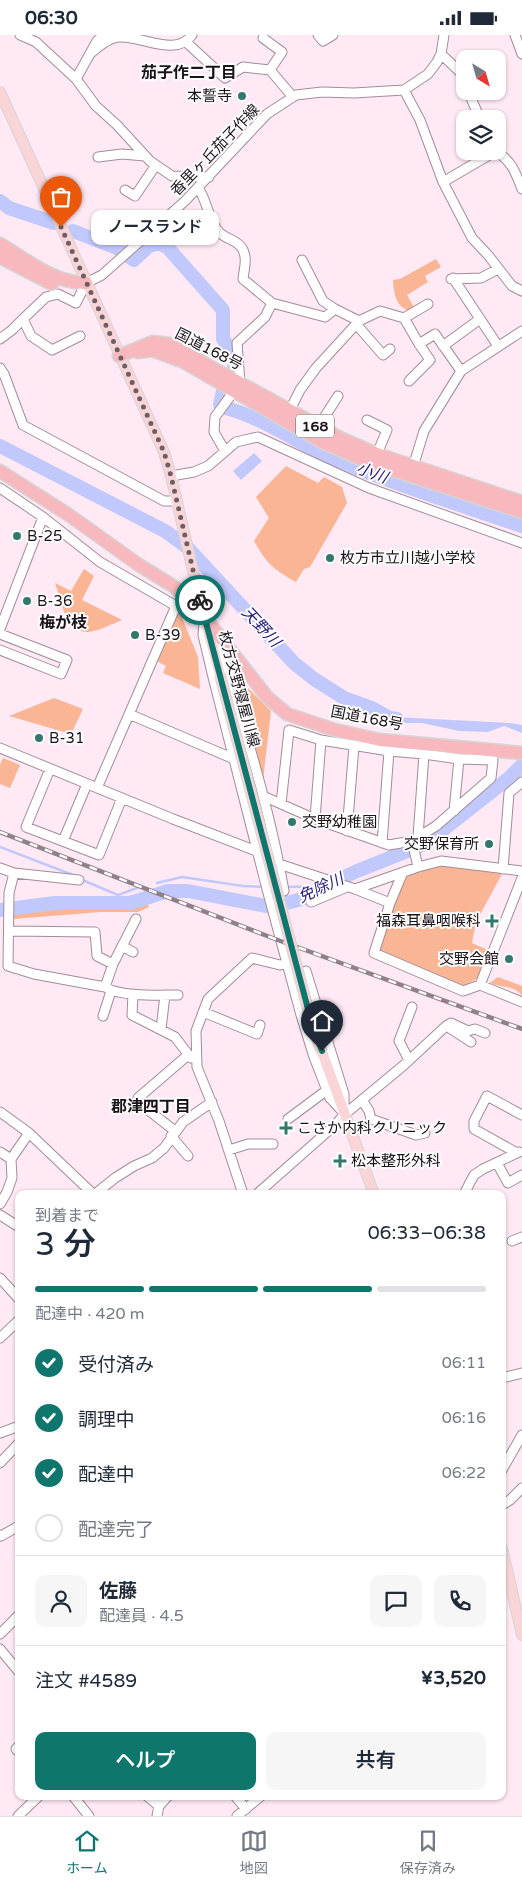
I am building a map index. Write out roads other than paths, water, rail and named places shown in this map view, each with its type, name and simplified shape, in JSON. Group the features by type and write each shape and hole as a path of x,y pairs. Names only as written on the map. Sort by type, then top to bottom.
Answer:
{"highway":[{"path":"0,244 57,278 74,283 86,283"},
{"path":"0,257 56,286 74,287 86,283"},
{"name":"国道168号","path":"119,356 153,342 169,344 322,441 368,462 522,512"},
{"name":"国道168号","path":"238,387 377,455 522,502"},
{"name":"国道168号","path":"0,471 170,584 190,600 204,615 268,697 287,714 335,730 380,740 520,753"}],"main road":[{"name":"枚方交野寝屋川線","path":"0,92 164,452 199,597 313,1028 373,1190"},
{"path":"506,1565 522,1635"}],"street":[{"path":"20,35 39,39 76,79 96,106 118,125 144,156 172,176 209,177"},
{"path":"76,79 97,41 104,35"},
{"path":"318,35 323,41 333,35"},
{"path":"444,35 441,54 428,74 404,90 420,120 443,181 472,238 512,286 522,291"},
{"path":"515,35 522,54"},
{"path":"91,53 102,43 117,37 175,46 189,39 225,78 243,67 270,70 293,97"},
{"path":"264,38 282,52 270,70"},
{"path":"441,54 456,67"},
{"name":"香里ヶ丘茄子作線","path":"86,283 102,275 131,249 198,188 267,115 293,97 322,92 354,93 404,90"},
{"path":"98,157 122,154 144,156"},
{"path":"506,159 515,169 522,189"},
{"path":"443,181 480,160"},
{"path":"126,190 138,198 156,165"},
{"path":"198,188 203,194 220,234 242,248 246,260 243,279 272,303 325,317 335,309"},
{"path":"302,260 323,301 358,323 383,355 390,349"},
{"path":"498,269 481,278 451,279 498,346"},
{"path":"46,297 58,294 76,303 86,283"},
{"path":"0,339 12,330 56,286"},
{"path":"225,451 214,433 215,417 238,387 237,343 265,317 272,303"},
{"path":"404,319 428,304"},
{"path":"289,411 300,390 316,368 358,323 380,311 404,319 430,360 409,381"},
{"path":"23,319 31,336 52,350 80,336"},
{"path":"443,346 480,319"},
{"path":"413,467 424,431 461,371 522,331"},
{"path":"419,344 435,334 461,371"},
{"path":"0,368 23,425 164,501 177,501"},
{"path":"318,427 338,396"},
{"path":"367,419 387,430 377,455"},
{"path":"171,476 208,466 236,442 258,437 369,488 522,543"},
{"path":"0,489 43,517 100,562 176,606 97,788"},
{"path":"0,629 43,517"},
{"path":"204,615 203,635 267,889 314,1057 330,1098 345,1114"},
{"path":"204,615 221,648 263,796 279,864 283,887 267,889"},
{"path":"0,633 67,660 61,674 0,650"},
{"path":"128,714 234,759"},
{"path":"263,796 281,804 315,819 389,845 415,839 454,811 492,778 493,759 459,759 389,751 354,746 289,730 281,804"},
{"path":"315,819 321,739"},
{"path":"347,831 354,746"},
{"path":"0,748 258,851 279,864 390,903"},
{"path":"382,843 389,751"},
{"path":"417,863 415,839 424,754"},
{"path":"454,811 459,759"},
{"path":"50,769 26,827 99,855 122,798"},
{"path":"503,869 509,793 522,782"},
{"path":"63,841 87,784"},
{"path":"311,902 348,887 403,873 417,863 441,861 522,871"},
{"path":"0,868 14,873 54,874 79,880"},
{"path":"14,873 9,893 10,931 4,964 34,973 132,994 178,995"},
{"path":"403,873 390,903 374,953 464,991 480,985 522,1002"},
{"path":"480,985 522,877"},
{"path":"103,1016 113,964 136,919"},
{"path":"10,931 96,932 97,955 113,964"},
{"path":"122,946 134,951"},
{"path":"197,1067 196,1031 208,999 252,957 280,965 288,963"},
{"path":"306,971 344,1093 345,1114"},
{"path":"132,994 132,1015 175,1037 197,1067 212,1102 241,1190"},
{"path":"161,1029 165,995"},
{"path":"409,1060 399,1041 412,1007"},
{"path":"203,1012 257,1033"},
{"path":"262,1190 446,1026 451,1023 468,1031 475,1029 485,1033"},
{"path":"446,1026 471,1042"},
{"path":"188,1055 138,1098 173,1134 188,1156"},
{"path":"288,1119 327,1090"},
{"path":"519,1152 474,1129 474,1121 487,1096 522,1115"},
{"path":"362,1100 370,1111 371,1119 393,1124 404,1133 416,1135 425,1133"},
{"path":"99,1190 134,1166 152,1158 164,1148 183,1122 212,1102"},
{"path":"0,1113 29,1133 90,1190"},
{"path":"0,1204 12,1178 11,1159 29,1133"},
{"path":"229,1150 248,1144 273,1144"},
{"path":"0,1152 11,1159"},
{"path":"466,1190 474,1175 519,1152"},
{"path":"497,1163 508,1183 522,1175"},
{"path":"0,1215 15,1224"},
{"path":"512,1241 522,1237"},
{"path":"0,1279 6,1288 15,1296"},
{"path":"0,1338 15,1324"},
{"path":"506,1378 522,1373"},
{"path":"0,1433 15,1427"},
{"path":"506,1464 522,1435"},
{"path":"2,1456 15,1446"},
{"path":"506,1502 522,1488"},
{"path":"0,1535 15,1528"},
{"path":"0,1634 15,1619"},
{"path":"0,1649 15,1668"},
{"path":"18,1816 35,1800"},
{"path":"76,1800 89,1816"},
{"path":"152,1800 159,1806"},
{"path":"157,1816 159,1806 164,1800"},
{"path":"238,1800 246,1809"},
{"path":"236,1816 256,1800"}],"water":[{"path":"254,453 262,461 241,480 233,471"},
{"path":"381,705 387,713 394,717 510,723 522,725 522,733 504,726 488,732 459,731 422,723 394,723 379,717"}],"waterway":[{"name":"小川","path":"0,201 9,208 54,223"},
{"name":"小川","path":"73,231 117,248 134,260 149,246 160,243 168,248 223,310 223,339 235,356 234,371"},
{"name":"小川","path":"220,404 223,391"},
{"name":"小川","path":"226,408 269,425 336,460 522,526"},
{"name":"天野川","path":"0,446 165,531 187,547 294,663 314,679 344,698 372,708 390,718 397,719"},
{"name":"免除川","path":"0,910 55,903 130,903 168,891 188,891 271,907 302,899 357,871 425,844 509,778 522,765"},
{"path":"0,847 73,875"},
{"path":"157,883 182,877 243,886 264,887"},
{"path":"80,879 118,895 137,888"},
{"path":"285,887 325,886"}],"railway":[{"path":"0,832 275,939 522,1029"}],"place":[{"name":"本誓寺","path":"242,96"},
{"name":"ノースランド","path":"61,227"},
{"name":"B-25","path":"17,536"},
{"name":"枚方市立川越小学校","path":"330,558"},
{"name":"B-36","path":"27,601"},
{"name":"B-39","path":"135,635"},
{"name":"B-31","path":"39,738"},
{"name":"交野幼稚園","path":"292,822"},
{"name":"交野保育所","path":"489,844"},
{"name":"福森耳鼻咽喉科","path":"492,921"},
{"name":"交野会館","path":"509,959"},
{"name":"こさか内科クリニック","path":"286,1128"},
{"name":"松本整形外科","path":"340,1161"}],"district":[{"name":"茄子作二丁目","path":"189,73"},
{"name":"梅が枝","path":"63,623"},
{"name":"郡津四丁目","path":"151,1107"}]}
